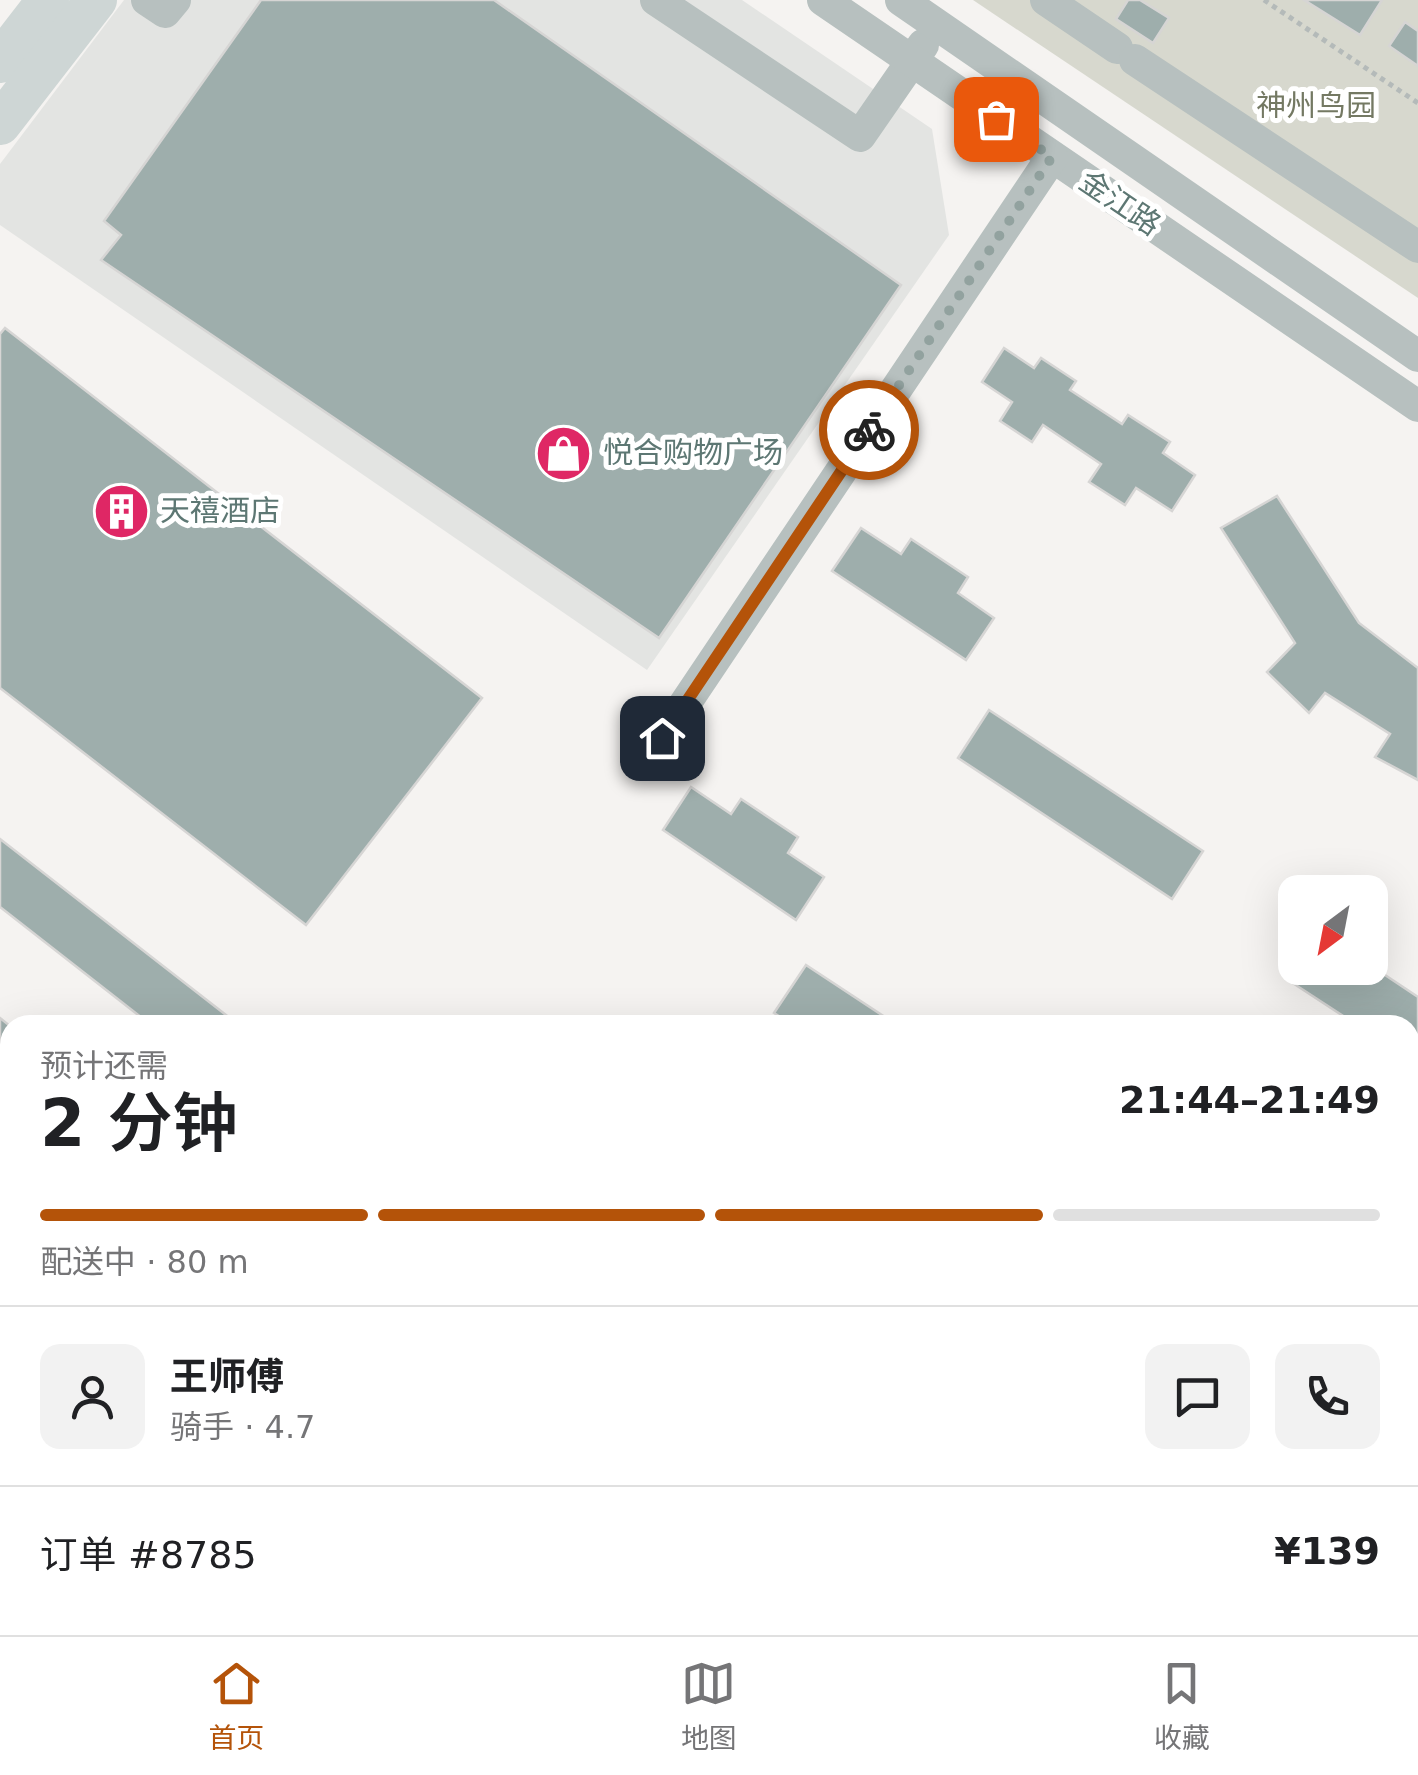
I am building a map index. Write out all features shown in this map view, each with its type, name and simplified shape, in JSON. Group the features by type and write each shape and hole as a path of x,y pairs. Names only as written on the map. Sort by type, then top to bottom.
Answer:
{"main road":[{"path":"5,91 48,0"},
{"path":"5,91 96,0"}],"street":[{"path":"147,0 165,12 174,0"},
{"path":"656,0 860,136 937,24"},
{"name":"金江路","path":"823,0 1418,406"},
{"name":"金江路","path":"901,0 1418,356"},
{"path":"1046,0 1418,247"},
{"path":"662,738 1052,157"}],"path":[{"path":"1264,0 1418,103"}],"shaded area":[{"name":"悦合购物广场","path":"124,0 742,0 932,129 949,235 647,670 0,225 0,164"}],"green space":[{"name":"神州鸟园","path":"973,0 1418,0 1418,298"}],"building":[{"name":"悦合购物广场","path":"261,0 494,0 901,285 659,638 101,260 121,235 104,221"},
{"path":"1128,0 1140,0 1169,18 1153,43 1116,19"},
{"path":"1304,0 1382,0 1360,35"},
{"path":"1405,22 1418,31 1418,66 1389,46"},
{"name":"天禧酒店","path":"5,328 482,698 306,925 0,688 0,334"},
{"path":"1004,348 1034,368 1041,358 1076,381 1070,390 1122,424 1128,415 1170,442 1163,453 1195,475 1172,511 1136,488 1125,505 1089,482 1101,464 1043,425 1032,442 1000,421 1012,402 982,382"},
{"path":"1277,496 1359,623 1418,668 1418,780 1375,757 1390,734 1325,693 1309,713 1267,672 1295,643 1221,528"},
{"path":"861,528 901,554 911,539 968,577 958,593 994,618 966,660 832,571"},
{"path":"989,710 1203,851 1172,899 958,758"},
{"path":"691,787 731,814 741,799 798,837 788,853 824,877 796,920 663,830"},
{"path":"0,839 226,1015 138,1015 0,907"},
{"path":"806,965 882,1015 777,1015 774,1013"},
{"path":"1388,977 1418,997 1418,1015 1342,1015 1296,985 1388,985"}],"way so far":[{"path":"869,430 1052,157 996,119"}],"place":[{"name":"悦合购物广场","path":"564,453"},
{"name":"天禧酒店","path":"121,511"}],"route":[{"path":"662,738 869,430"}]}
